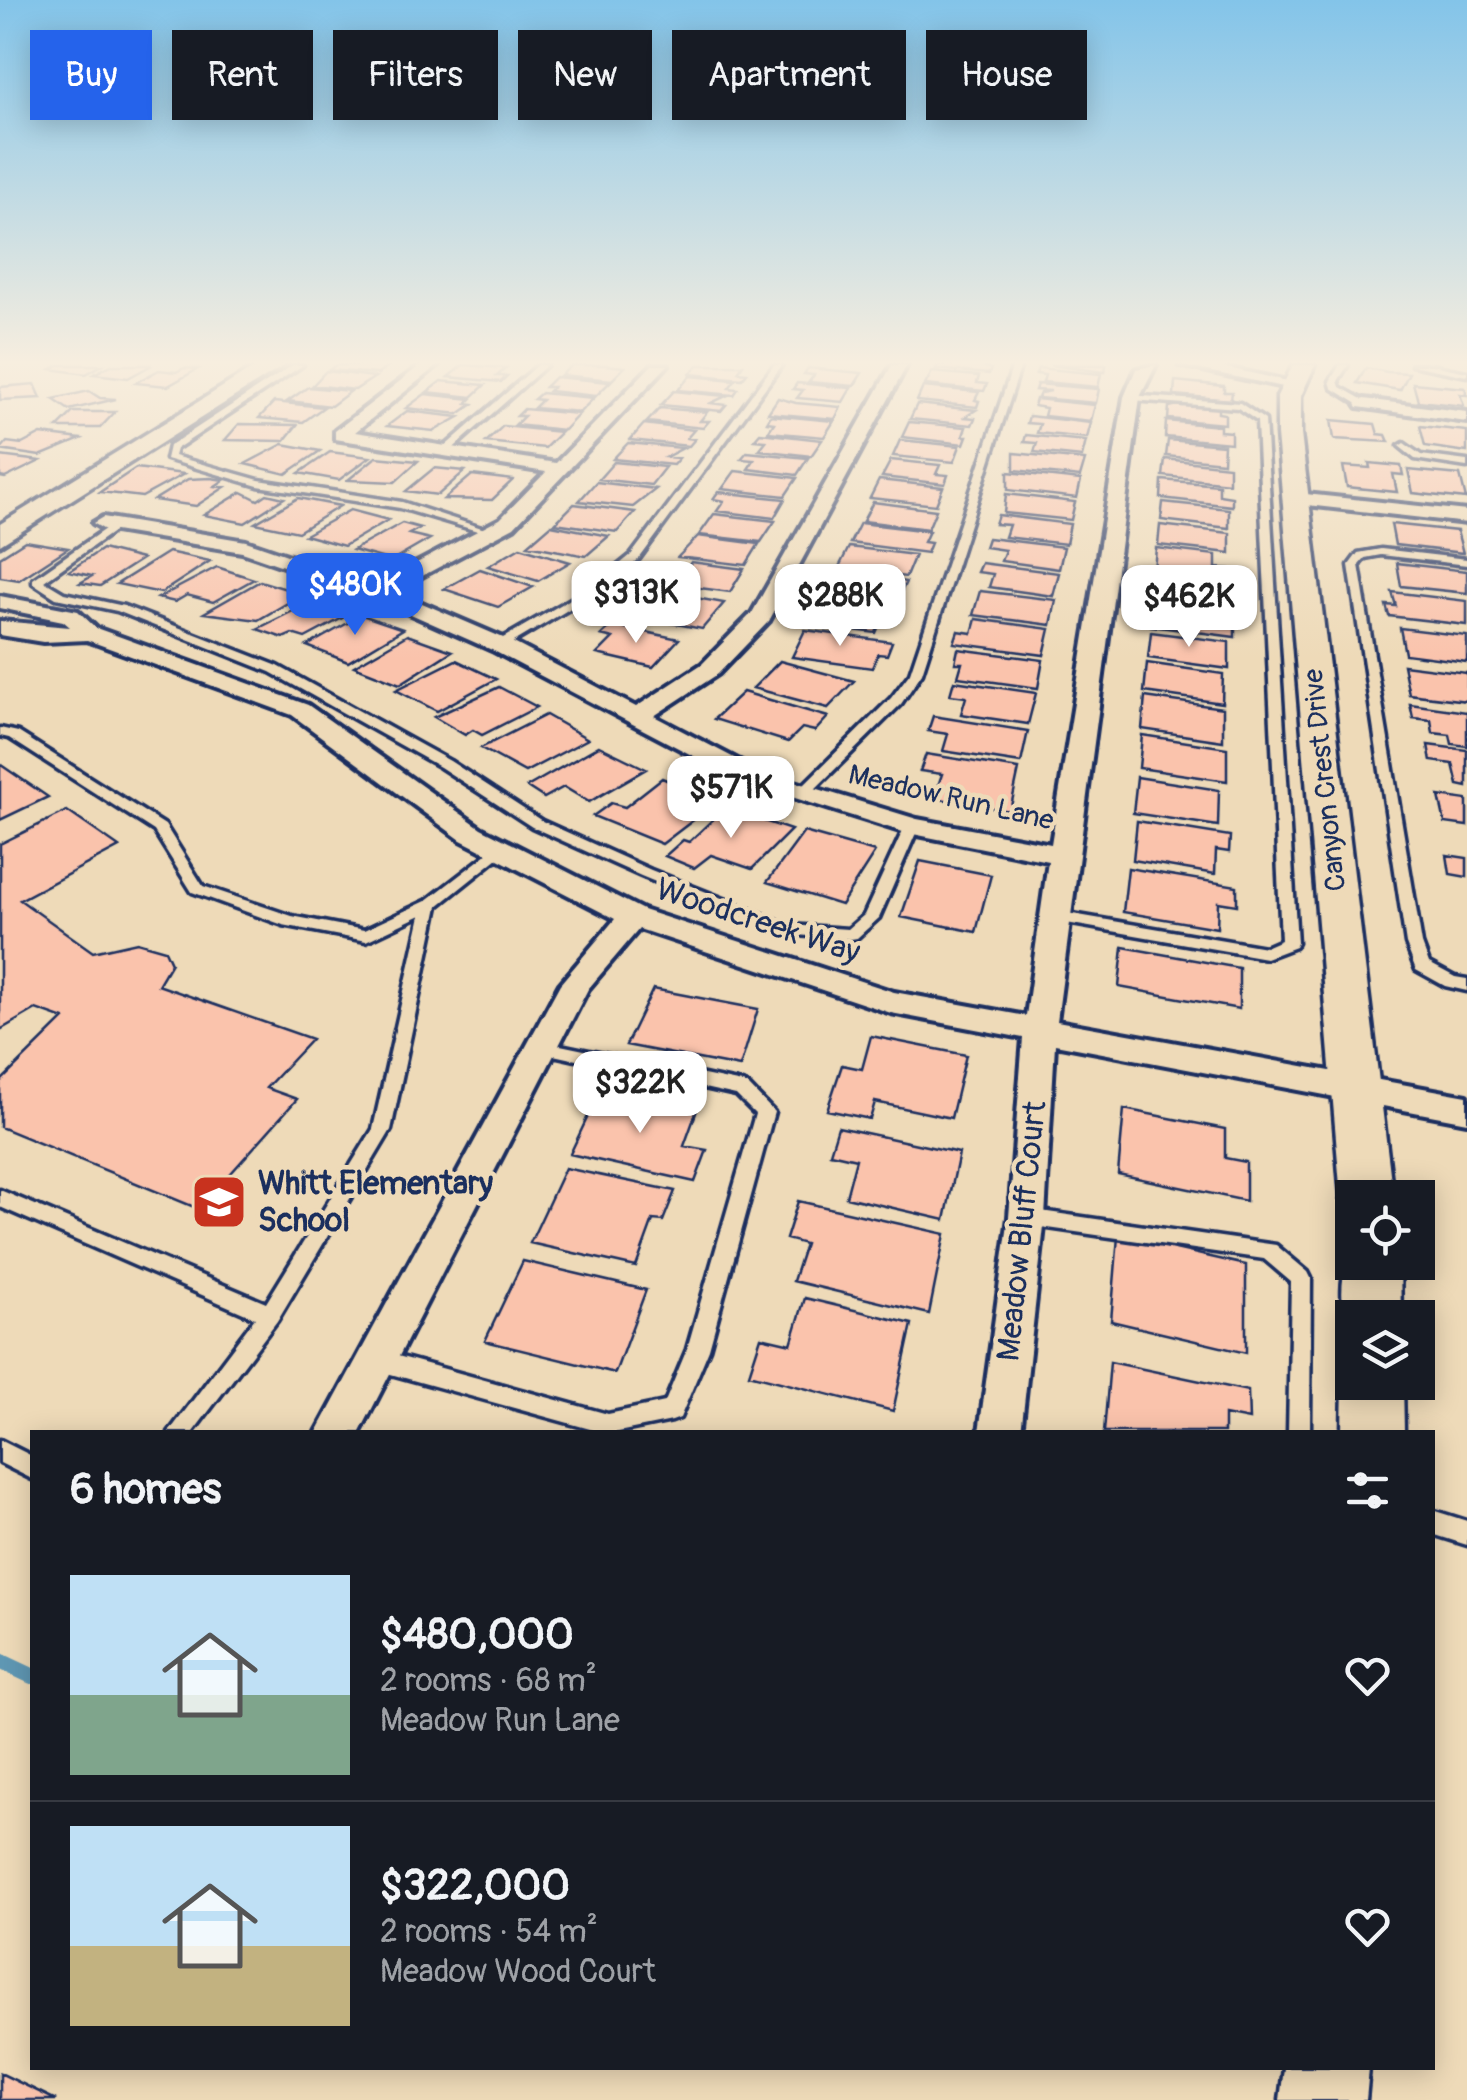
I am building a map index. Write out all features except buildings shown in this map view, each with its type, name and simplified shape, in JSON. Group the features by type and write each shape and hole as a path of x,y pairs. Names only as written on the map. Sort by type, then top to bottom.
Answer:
{"street":[{"path":"0,512 80,463"},
{"path":"0,536 118,463"},
{"path":"522,463 560,469"},
{"path":"378,592 506,524 566,463"},
{"path":"637,717 710,669 762,616 846,463"},
{"name":"Meadow Bluff Court","path":"1000,1430 1027,1217 1040,1030 1122,463"},
{"name":"Canyon Crest Drive","path":"1292,463 1365,1180"},
{"path":"1296,499 1467,518"},
{"name":"Meadow Run Lane","path":"111,523 246,547 378,592 500,646 750,776 912,826 1063,855"},
{"name":"Woodcreek Way","path":"0,602 70,616 89,633 300,710 471,834 632,917 891,1002 1467,1109"},
{"name":"Woodcreek Way","path":"0,628 43,635 89,633"},
{"path":"339,1430 575,984 632,917"},
{"path":"1372,1400 1373,1430"},
{"path":"1324,2100 1327,2070"}],"lane":[{"path":"190,463 258,483 402,505 487,533"},
{"path":"500,646 597,588 636,557 706,463"},
{"path":"803,793 896,701 916,673 986,463"},
{"path":"1055,916 1266,953 1289,943 1263,463"},
{"path":"111,523 37,581 60,596 120,608 274,669 429,755 538,824 788,930 851,934 871,918 912,826"},
{"path":"1467,562 1381,552 1362,555 1354,565 1414,944 1422,966 1450,982 1467,985"},
{"path":"0,732 14,734 160,828 197,889 289,922 366,936 431,904 501,850"},
{"path":"182,1430 270,1314 382,1130 431,904"},
{"path":"376,1360 608,1424 672,1411 698,1349 765,1112 742,1090 541,1047"},
{"path":"0,1198 270,1314"},
{"path":"1027,1217 1268,1251 1301,1278 1299,1430"},
{"path":"0,1451 30,1467"},
{"path":"1435,1523 1467,1533"}],"waterway":[{"path":"0,1661 30,1675"}],"place":[{"name":"Whitt Elementary School","path":"219,1202"}]}
